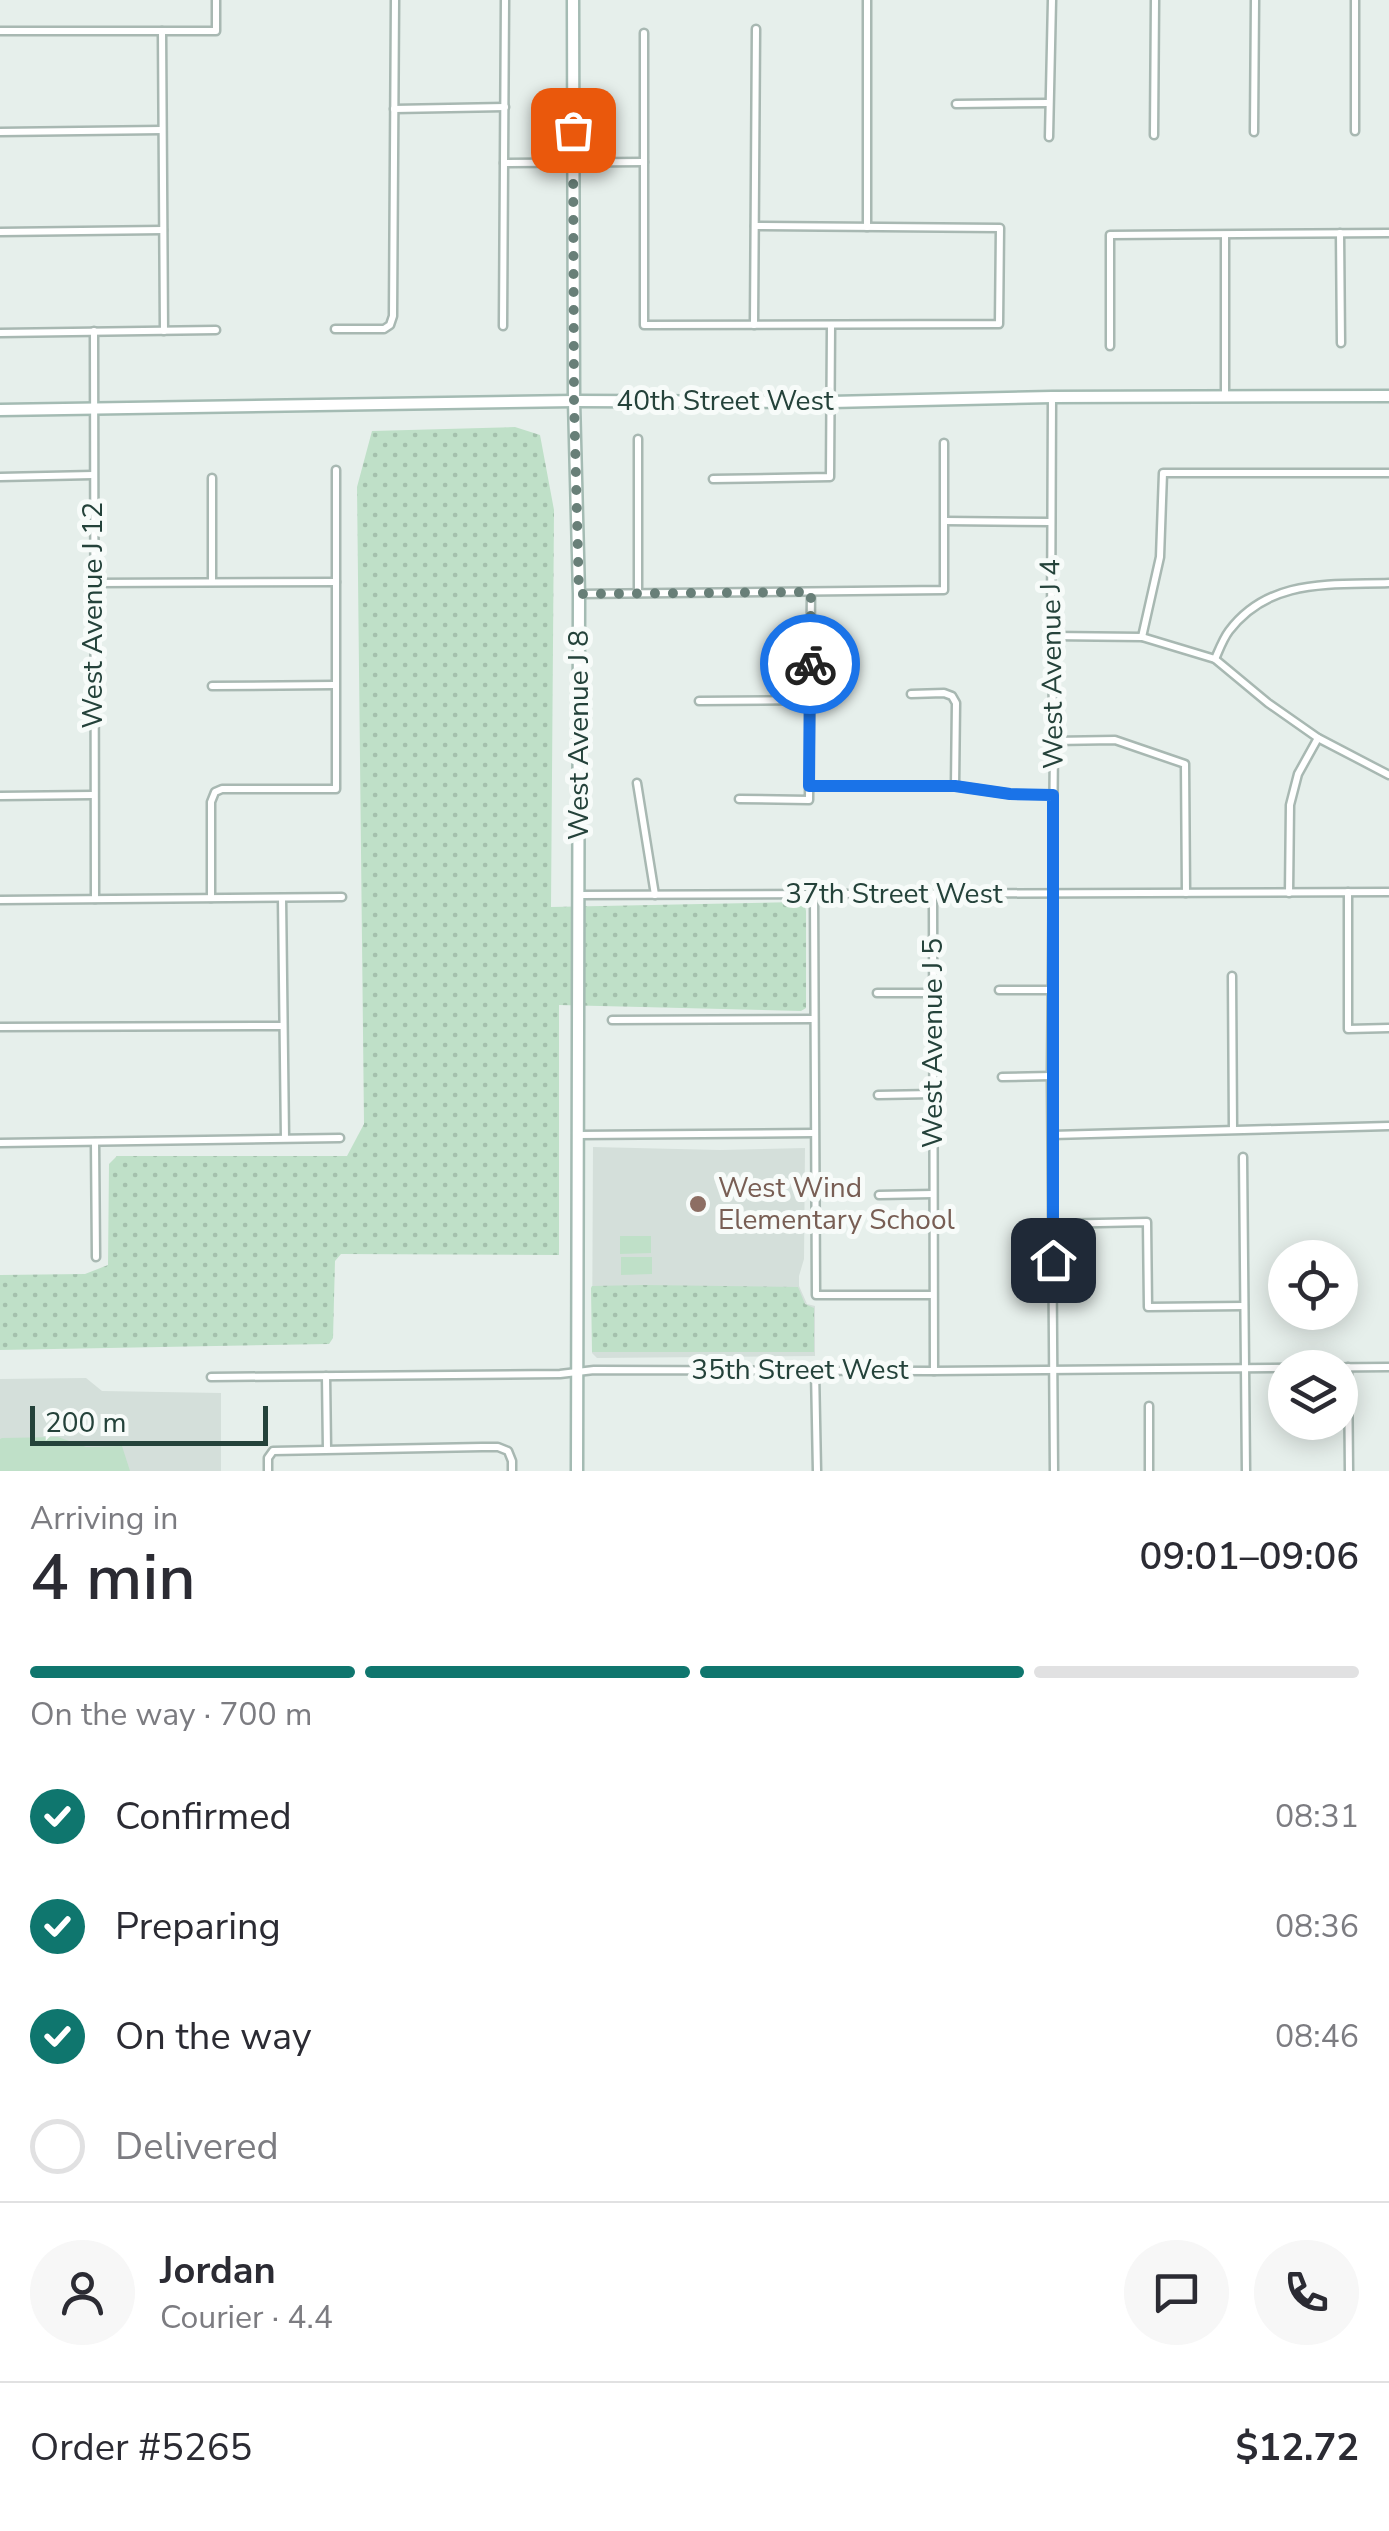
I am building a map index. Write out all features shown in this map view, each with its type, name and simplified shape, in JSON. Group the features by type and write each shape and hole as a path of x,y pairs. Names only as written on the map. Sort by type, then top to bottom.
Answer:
{"street":[{"path":"0,32 216,31 216,0"},
{"path":"336,329 384,329 393,316 395,0"},
{"path":"503,326 505,0"},
{"name":"West Avenue J 8","path":"574,0 574,401 579,594 577,1471"},
{"path":"866,226 867,0"},
{"path":"1049,137 1052,0"},
{"path":"1154,136 1155,0"},
{"path":"1254,132 1255,0"},
{"path":"1355,0 1355,131"},
{"path":"754,325 756,29"},
{"path":"162,31 164,330"},
{"path":"644,33 644,325 1000,324 1000,228 755,226"},
{"path":"956,104 1050,103"},
{"path":"394,109 505,107"},
{"path":"0,132 162,130"},
{"path":"504,164 644,162"},
{"path":"0,232 163,230"},
{"path":"1340,233 1341,342"},
{"path":"1110,346 1110,236 1389,233"},
{"path":"1225,396 1226,235"},
{"path":"713,478 830,477 832,326"},
{"path":"0,333 216,330"},
{"name":"West Avenue J 12","path":"94,331 95,899"},
{"name":"40th Street West","path":"0,410 574,401 1389,396"},
{"name":"West Avenue J 4","path":"1052,397 1054,1471"},
{"path":"638,439 638,593"},
{"path":"579,594 944,590 944,442"},
{"path":"212,898 214,792 336,789 336,470"},
{"path":"1142,637 1160,557 1163,473 1389,472"},
{"path":"0,477 93,475"},
{"path":"212,478 212,582"},
{"path":"945,521 1050,522"},
{"path":"93,583 336,582"},
{"path":"1215,659 1228,632 1254,605 1274,595 1306,586 1389,583"},
{"path":"739,800 809,800 811,592"},
{"path":"1051,636 1142,637 1215,659 1318,738 1388,775 1389,763"},
{"path":"212,686 336,685"},
{"path":"910,694 944,693 956,703 955,786"},
{"path":"698,700 810,700"},
{"path":"1289,893 1290,804 1298,774 1318,738"},
{"path":"1054,741 1115,740 1185,764 1186,893"},
{"path":"638,782 655,894"},
{"path":"809,786 955,786 1053,795"},
{"path":"0,796 93,795"},
{"path":"1348,892 1348,1028 1389,1028"},
{"name":"37th Street West","path":"578,896 1389,892"},
{"path":"814,894 816,1295 934,1296"},
{"name":"West Avenue J 5","path":"933,894 934,1371"},
{"path":"0,900 342,897"},
{"path":"282,898 285,1138"},
{"path":"1232,976 1233,1129"},
{"path":"999,990 1051,990"},
{"path":"877,993 932,993"},
{"path":"612,1020 813,1019"},
{"path":"0,1027 282,1026"},
{"path":"1002,1077 1051,1076"},
{"path":"878,1094 933,1094"},
{"path":"1052,1134 1389,1126"},
{"path":"578,1135 814,1133"},
{"path":"0,1142 340,1138"},
{"path":"95,1142 96,1257"},
{"path":"1243,1157 1246,1471"},
{"path":"879,1195 933,1194"},
{"path":"1052,1224 1148,1222 1148,1308 1244,1306"},
{"name":"35th Street West","path":"210,1376 1268,1367"},
{"name":"35th Street West","path":"1358,1367 1389,1367"},
{"path":"815,1370 817,1471"},
{"path":"326,1376 327,1449"},
{"path":"1148,1406 1149,1471"},
{"path":"1349,1440 1349,1471"},
{"path":"268,1471 273,1451 498,1446 508,1451 512,1471"}],"shaded area":[{"name":"West Wind Elementary School","path":"593,1147 805,1148 804,1259 799,1286 807,1304 815,1306 815,1356 597,1358 592,1353"},
{"path":"86,1378 102,1391 221,1393 221,1471 0,1471 0,1379"}],"green space":[{"path":"515,427 540,435 554,510 551,907 799,902 806,911 806,1008 801,1011 559,1005 559,1255 341,1254 335,1261 333,1338 329,1344 0,1350 0,1275 85,1274 108,1265 109,1164 117,1156 347,1156 364,1124 357,487 372,431"},
{"path":"620,1236 651,1236 651,1253 620,1254"},
{"path":"621,1257 652,1257 652,1274 621,1275"},
{"path":"592,1286 798,1287 805,1304 814,1308 814,1352 592,1352"},
{"path":"58,1437 86,1447 122,1446 130,1471 0,1471 0,1439"}],"way so far":[{"path":"573,130 579,594 811,592 810,664"}],"place":[{"name":"West Wind Elementary School","path":"698,1204"}],"route":[{"path":"810,664 809,786 955,786 1053,795 1053,1260"}]}
